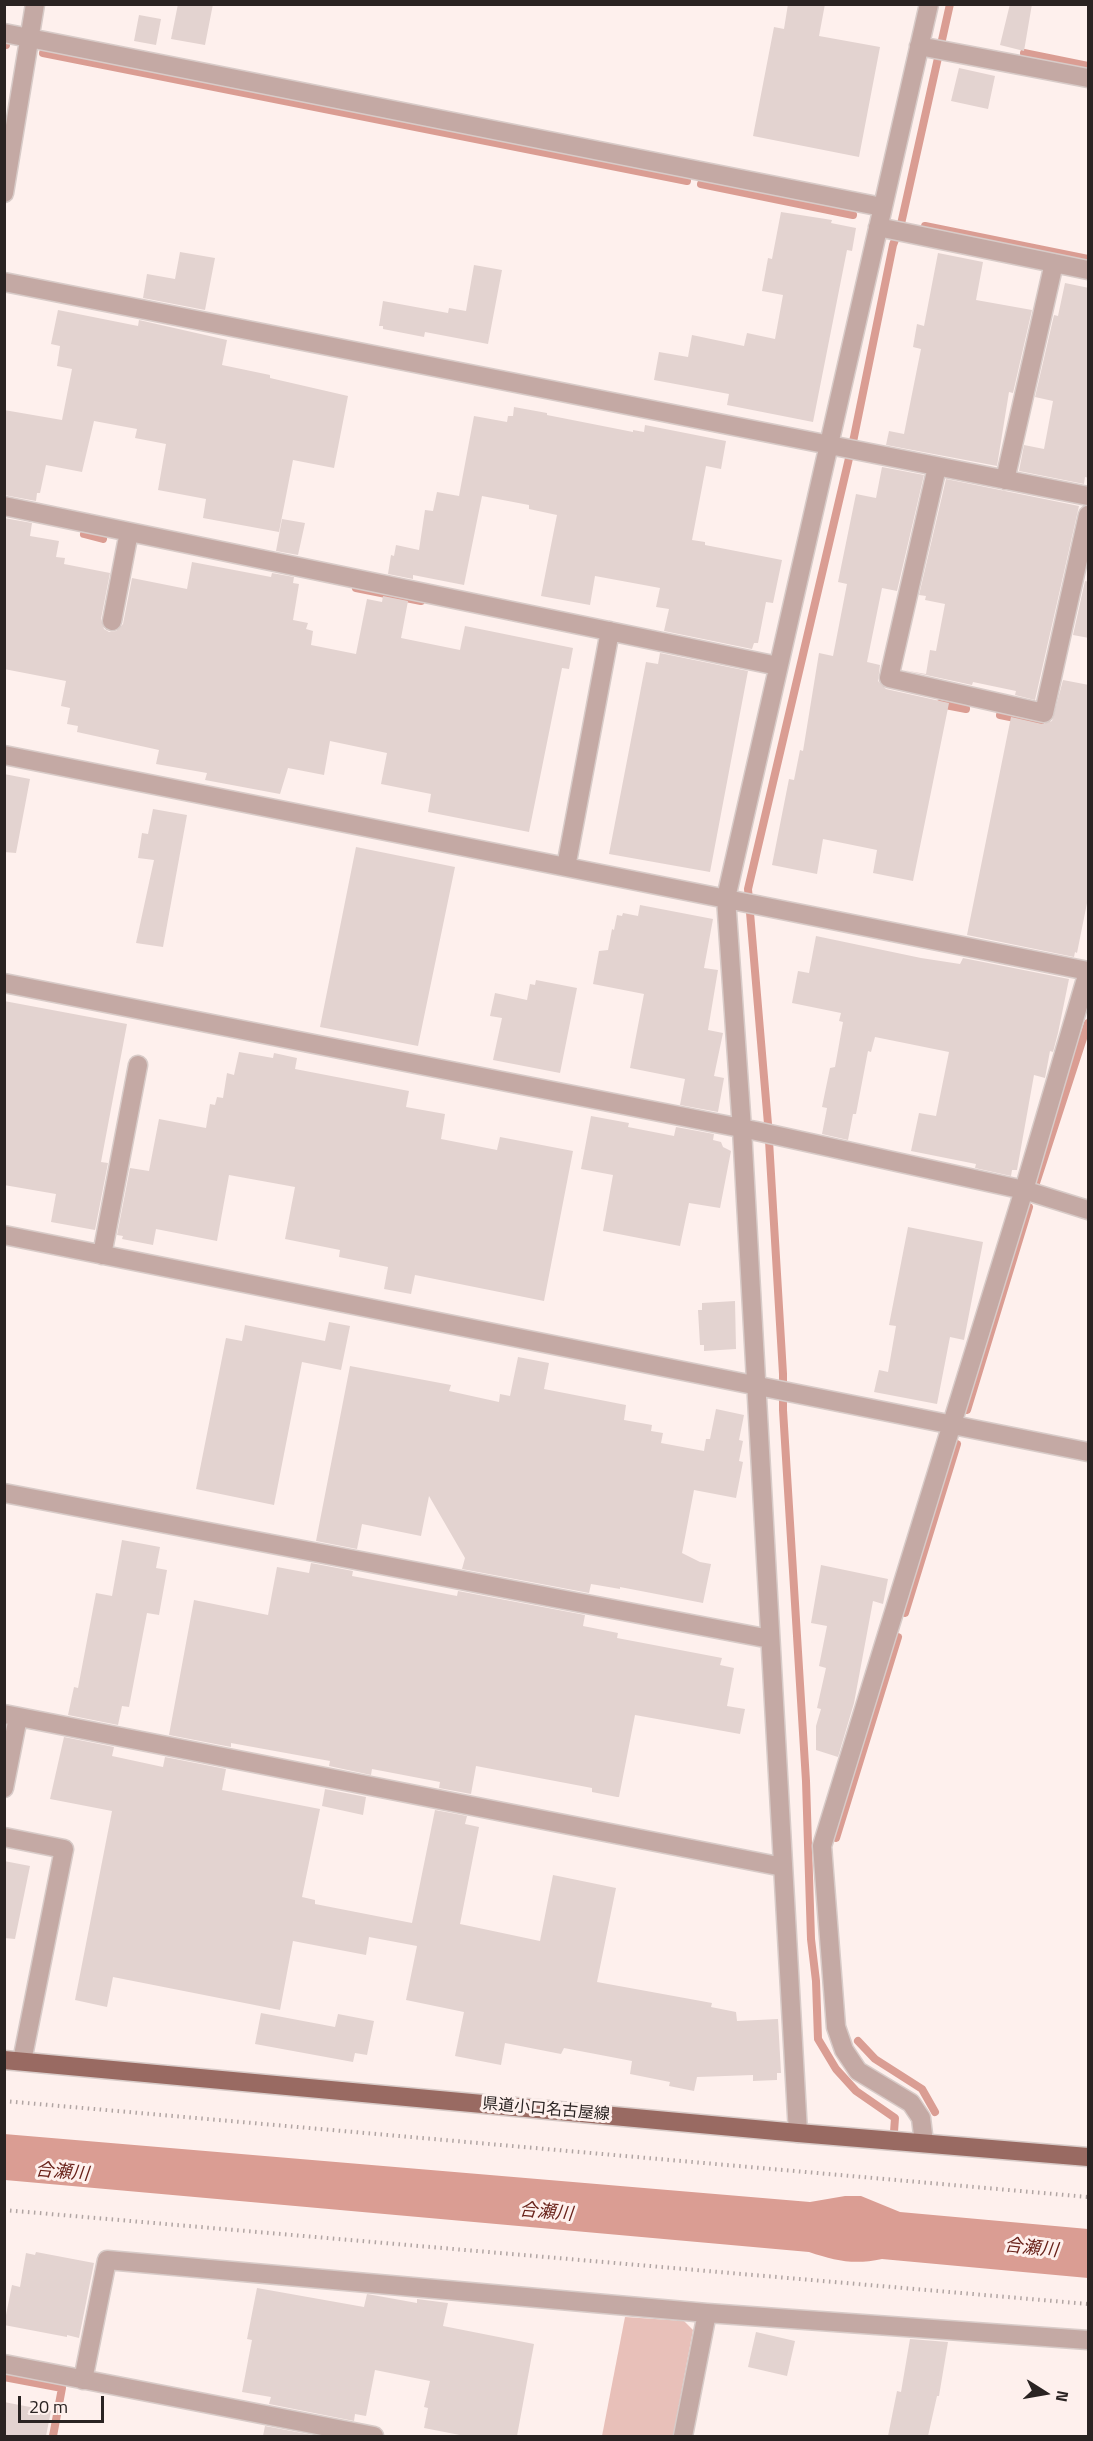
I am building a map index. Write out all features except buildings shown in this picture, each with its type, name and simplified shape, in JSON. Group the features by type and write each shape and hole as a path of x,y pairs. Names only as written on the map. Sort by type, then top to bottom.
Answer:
{"main road":[{"name":"県道小口名古屋線","path":"13,2061 798,2133 1089,2157"}],"street":[{"path":"4,193 35,4"},
{"path":"798,2133 770,1639 764,1388 734,900 778,666 842,449 891,229 882,207 932,48 929,4"},
{"path":"4,33 882,207"},
{"path":"932,48 1089,78"},
{"path":"891,229 1089,270"},
{"path":"1005,480 1054,263"},
{"path":"4,282 1089,496"},
{"path":"937,467 889,678 1044,713 1089,515"},
{"path":"4,506 778,666"},
{"path":"112,621 129,532"},
{"path":"566,867 610,631"},
{"path":"4,755 1089,971 822,1846 836,2027 844,2050 858,2071 911,2103 921,2118 924,2144"},
{"path":"4,983 749,1130 1024,1190 1089,1210"},
{"path":"102,1255 138,1065"},
{"path":"4,1235 1089,1452"},
{"path":"4,1493 770,1639"},
{"path":"4,1788 11,1715 783,1868"},
{"path":"4,1837 64,1849 13,2061"},
{"path":"83,2380 107,2260 707,2313 1089,2340"},
{"path":"683,2436 707,2313"},
{"path":"4,2364 374,2436"}],"path":[{"path":"4,2101 1089,2197"},
{"path":"4,2210 1089,2304"}],"shaded area":[{"path":"625,2317 684,2321 693,2330 673,2436 602,2436"}],"water":[{"name":"合瀬川","path":"4,2134 810,2202 845,2196 861,2196 900,2212 1088,2229 1088,2278 882,2259 863,2262 845,2261 809,2252 5,2180"}],"waterway":[{"path":"894,2132 895,2118 856,2091 836,2069 818,2039 816,1981 811,1939 806,1781 768,1124 748,889 854,437 893,245 901,224 950,4"},
{"path":"43,53 687,181"},
{"path":"1024,53 1088,66"},
{"path":"701,184 853,215"},
{"path":"925,226 1088,259"},
{"path":"84,534 103,539"},
{"path":"356,588 421,601"},
{"path":"940,704 966,709"},
{"path":"1000,715 1040,723"},
{"path":"1036,1183 1088,1023"},
{"path":"967,1410 1029,1207"},
{"path":"905,1613 957,1444"},
{"path":"836,1838 898,1637"},
{"path":"858,2041 875,2059 922,2089 935,2112"},
{"path":"4,2377 62,2388 53,2436"}]}
